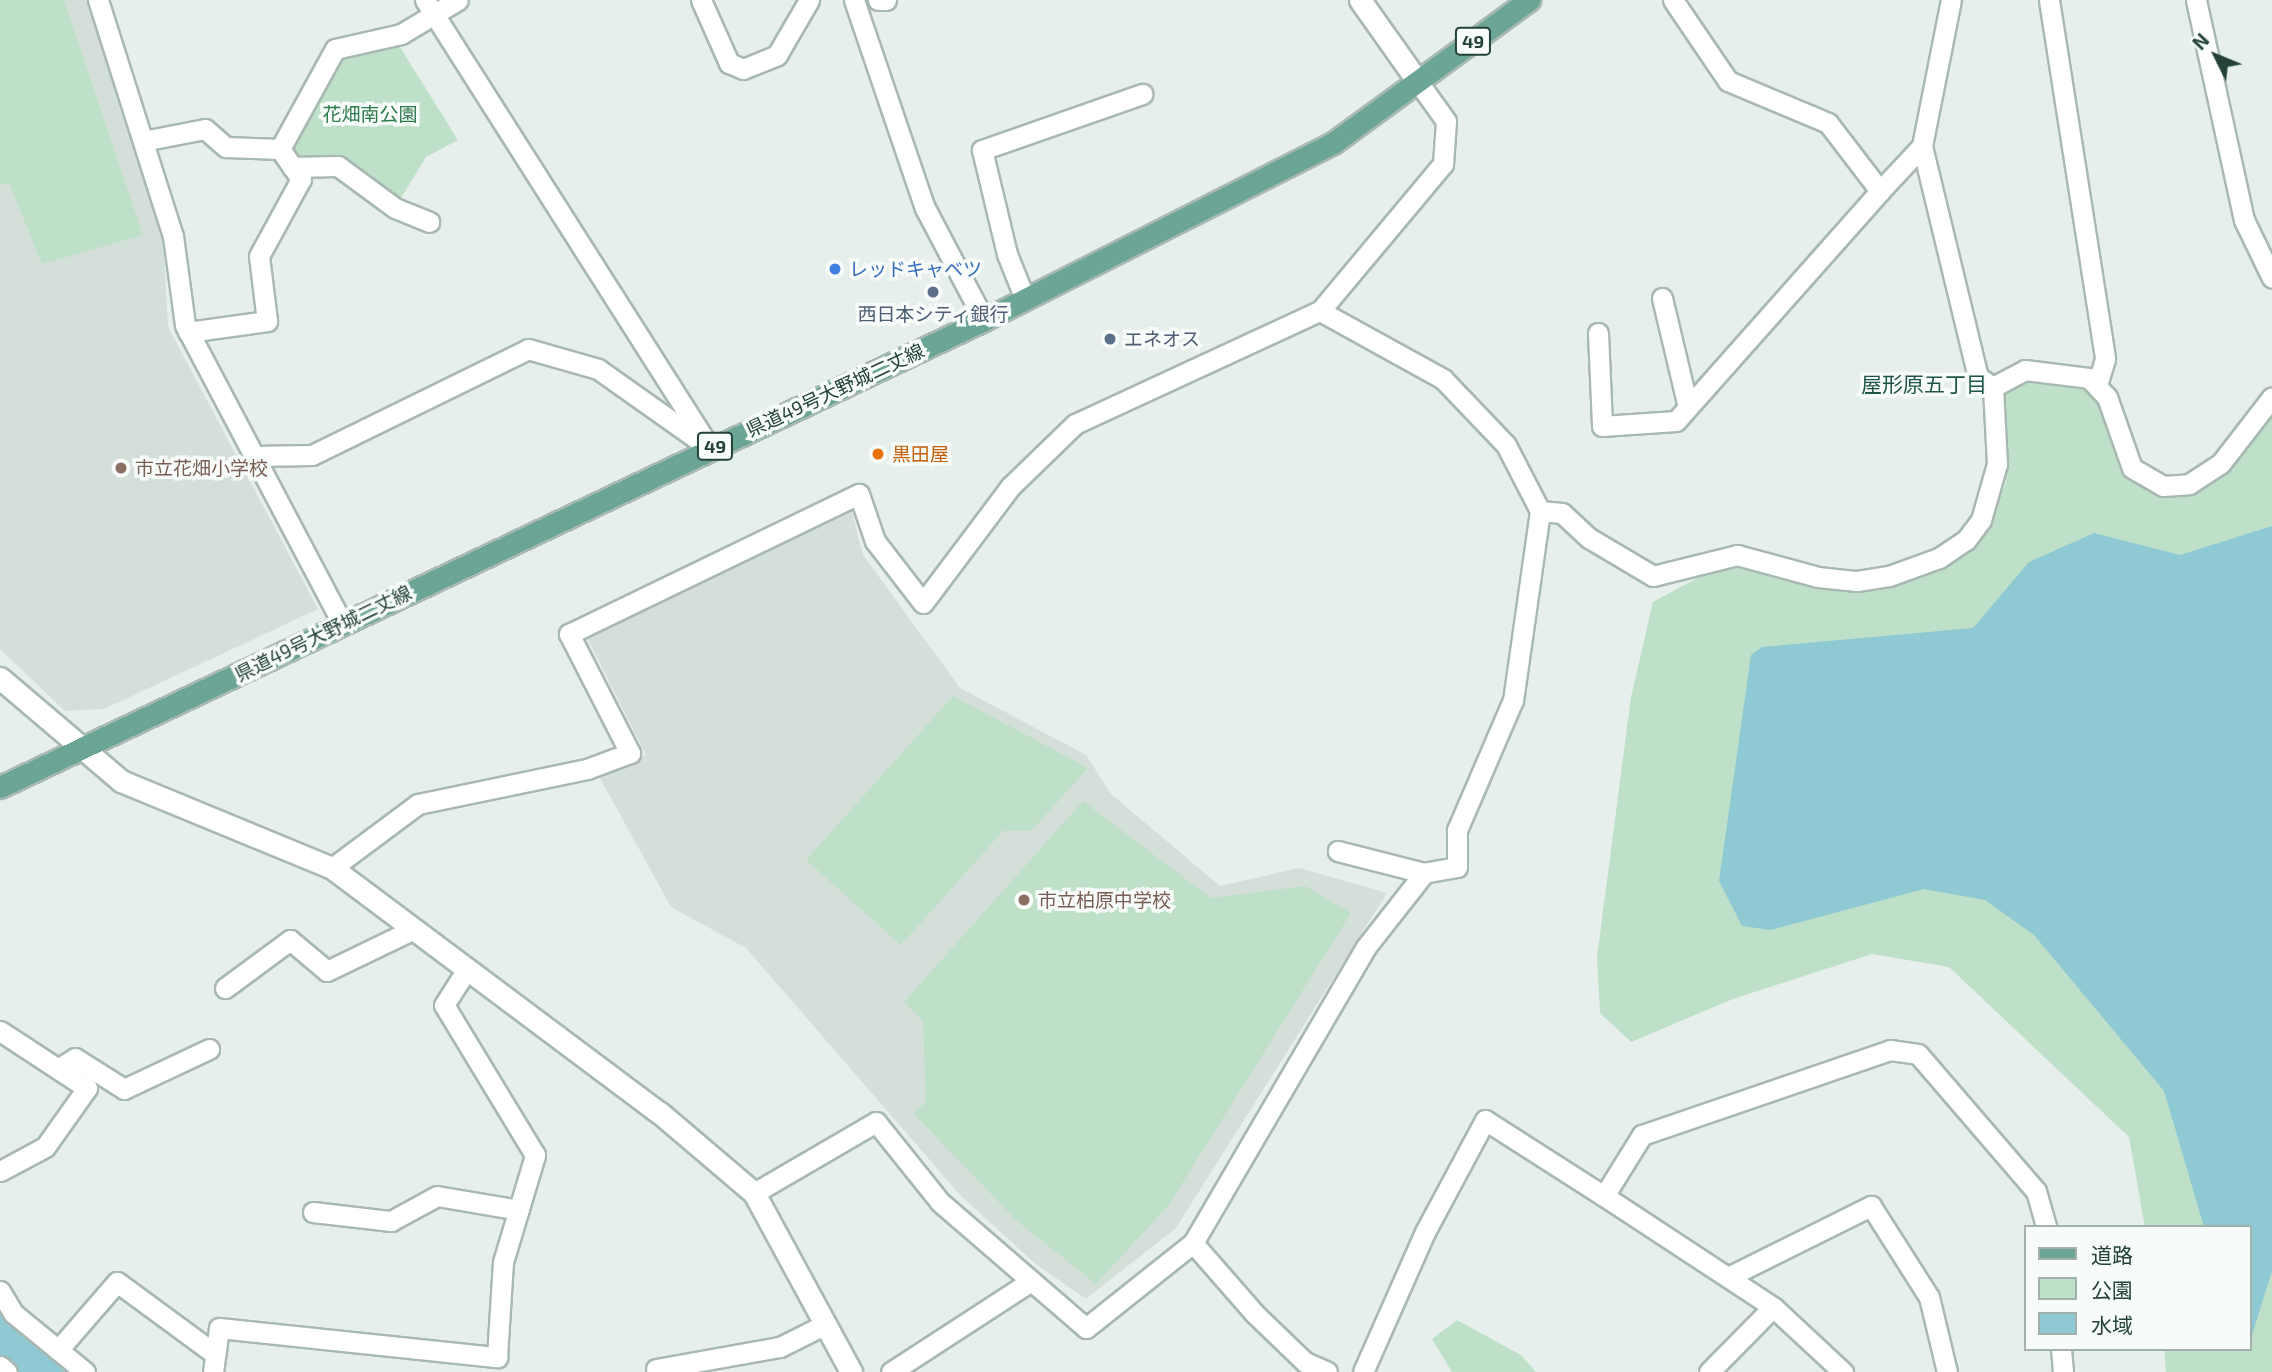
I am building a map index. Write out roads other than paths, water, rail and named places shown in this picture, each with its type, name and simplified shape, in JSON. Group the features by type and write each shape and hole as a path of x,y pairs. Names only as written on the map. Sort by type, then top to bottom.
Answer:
{"main road":[{"name":"県道49号大野城二丈線","path":"0,787 984,320 1334,143 1529,0"}],"street":[{"path":"99,0 173,236 188,332 342,623"},
{"path":"280,149 335,49 401,34 430,7 458,0"},
{"path":"701,0 729,63 743,69 777,55 809,0"},
{"path":"854,0 925,208 984,320"},
{"path":"878,0 886,0"},
{"path":"332,868 418,804 587,769 630,753 569,634 859,494 875,541 923,604 1011,486 1075,424 1320,311 1443,164 1446,121 1360,0"},
{"path":"1673,0 1728,80 1828,123 1880,191"},
{"path":"1951,0 1922,146 1978,377 1993,387"},
{"path":"2049,0 2105,359 2097,386"},
{"path":"2196,0 2244,220 2272,278"},
{"path":"430,7 710,448"},
{"path":"1025,299 1007,254 982,150 1142,94"},
{"path":"143,141 205,128 226,147 280,149"},
{"path":"1598,333 1602,426 1676,421 1922,146"},
{"path":"188,332 267,321 259,256 301,179 280,149"},
{"path":"292,167 338,166 396,208 429,222"},
{"path":"1662,298 1688,407"},
{"path":"1320,311 1443,379 1506,445 1540,511 1513,700 1457,830 1457,867 1423,873 1338,851"},
{"path":"254,456 312,455 528,349 598,369 710,448"},
{"path":"1993,387 2025,370 2067,373 2097,386 2107,397 2132,468 2163,486 2189,484 2221,463 2272,397"},
{"path":"1540,511 1562,513 1589,538 1653,576 1737,555 1818,577 1857,581 1889,576 1939,558 1966,540 1981,520 1997,464 1993,387"},
{"path":"0,678 121,781 332,868 660,1113 754,1193 851,1372"},
{"path":"754,1193 876,1122 940,1202 1086,1328 1193,1243 1366,947 1423,873"},
{"path":"225,988 290,940 327,971 412,930"},
{"path":"214,1363 219,1328 497,1357 503,1262 535,1155 444,1005 467,969"},
{"path":"0,1031 88,1088 45,1147 0,1171"},
{"path":"58,1069 75,1058 124,1089 209,1049"},
{"path":"1604,1196 1642,1135 1890,1050 1919,1054 1944,1079 2036,1191 2045,1225"},
{"path":"1363,1372 1425,1232 1485,1120 1773,1307 1843,1372"},
{"path":"313,1212 391,1222 437,1196 519,1210"},
{"path":"1728,1277 1871,1206 1929,1297 1947,1372"},
{"path":"1193,1243 1254,1313 1305,1362 1327,1372"},
{"path":"891,1372 1031,1280"},
{"path":"58,1350 117,1282 214,1363"},
{"path":"0,1291 13,1313 85,1372"},
{"path":"1709,1372 1773,1307"},
{"path":"656,1369 780,1347 824,1325"},
{"path":"2061,1351 2063,1372"},
{"path":"0,1366 7,1372"}],"water":[{"path":"2272,526 2272,1271 2251,1339 2251,1225 2203,1225 2164,1091 2034,935 1985,900 1924,889 1771,930 1742,926 1719,881 1751,655 1762,647 1973,628 2029,562 2094,533 2180,555"}],"waterway":[{"path":"0,1332 55,1372"}],"place":[{"name":"レッドキャベツ","path":"835,269"},
{"name":"西日本シティ銀行","path":"933,292"},
{"name":"エネオス","path":"1110,339"},
{"name":"黒田屋","path":"878,454"},
{"name":"市立花畑小学校","path":"121,468"},
{"name":"市立柏原中学校","path":"1024,900"}],"district":[{"name":"屋形原五丁目","path":"1924,384"}],"park label":[{"name":"花畑南公園","path":"370,114"}]}
